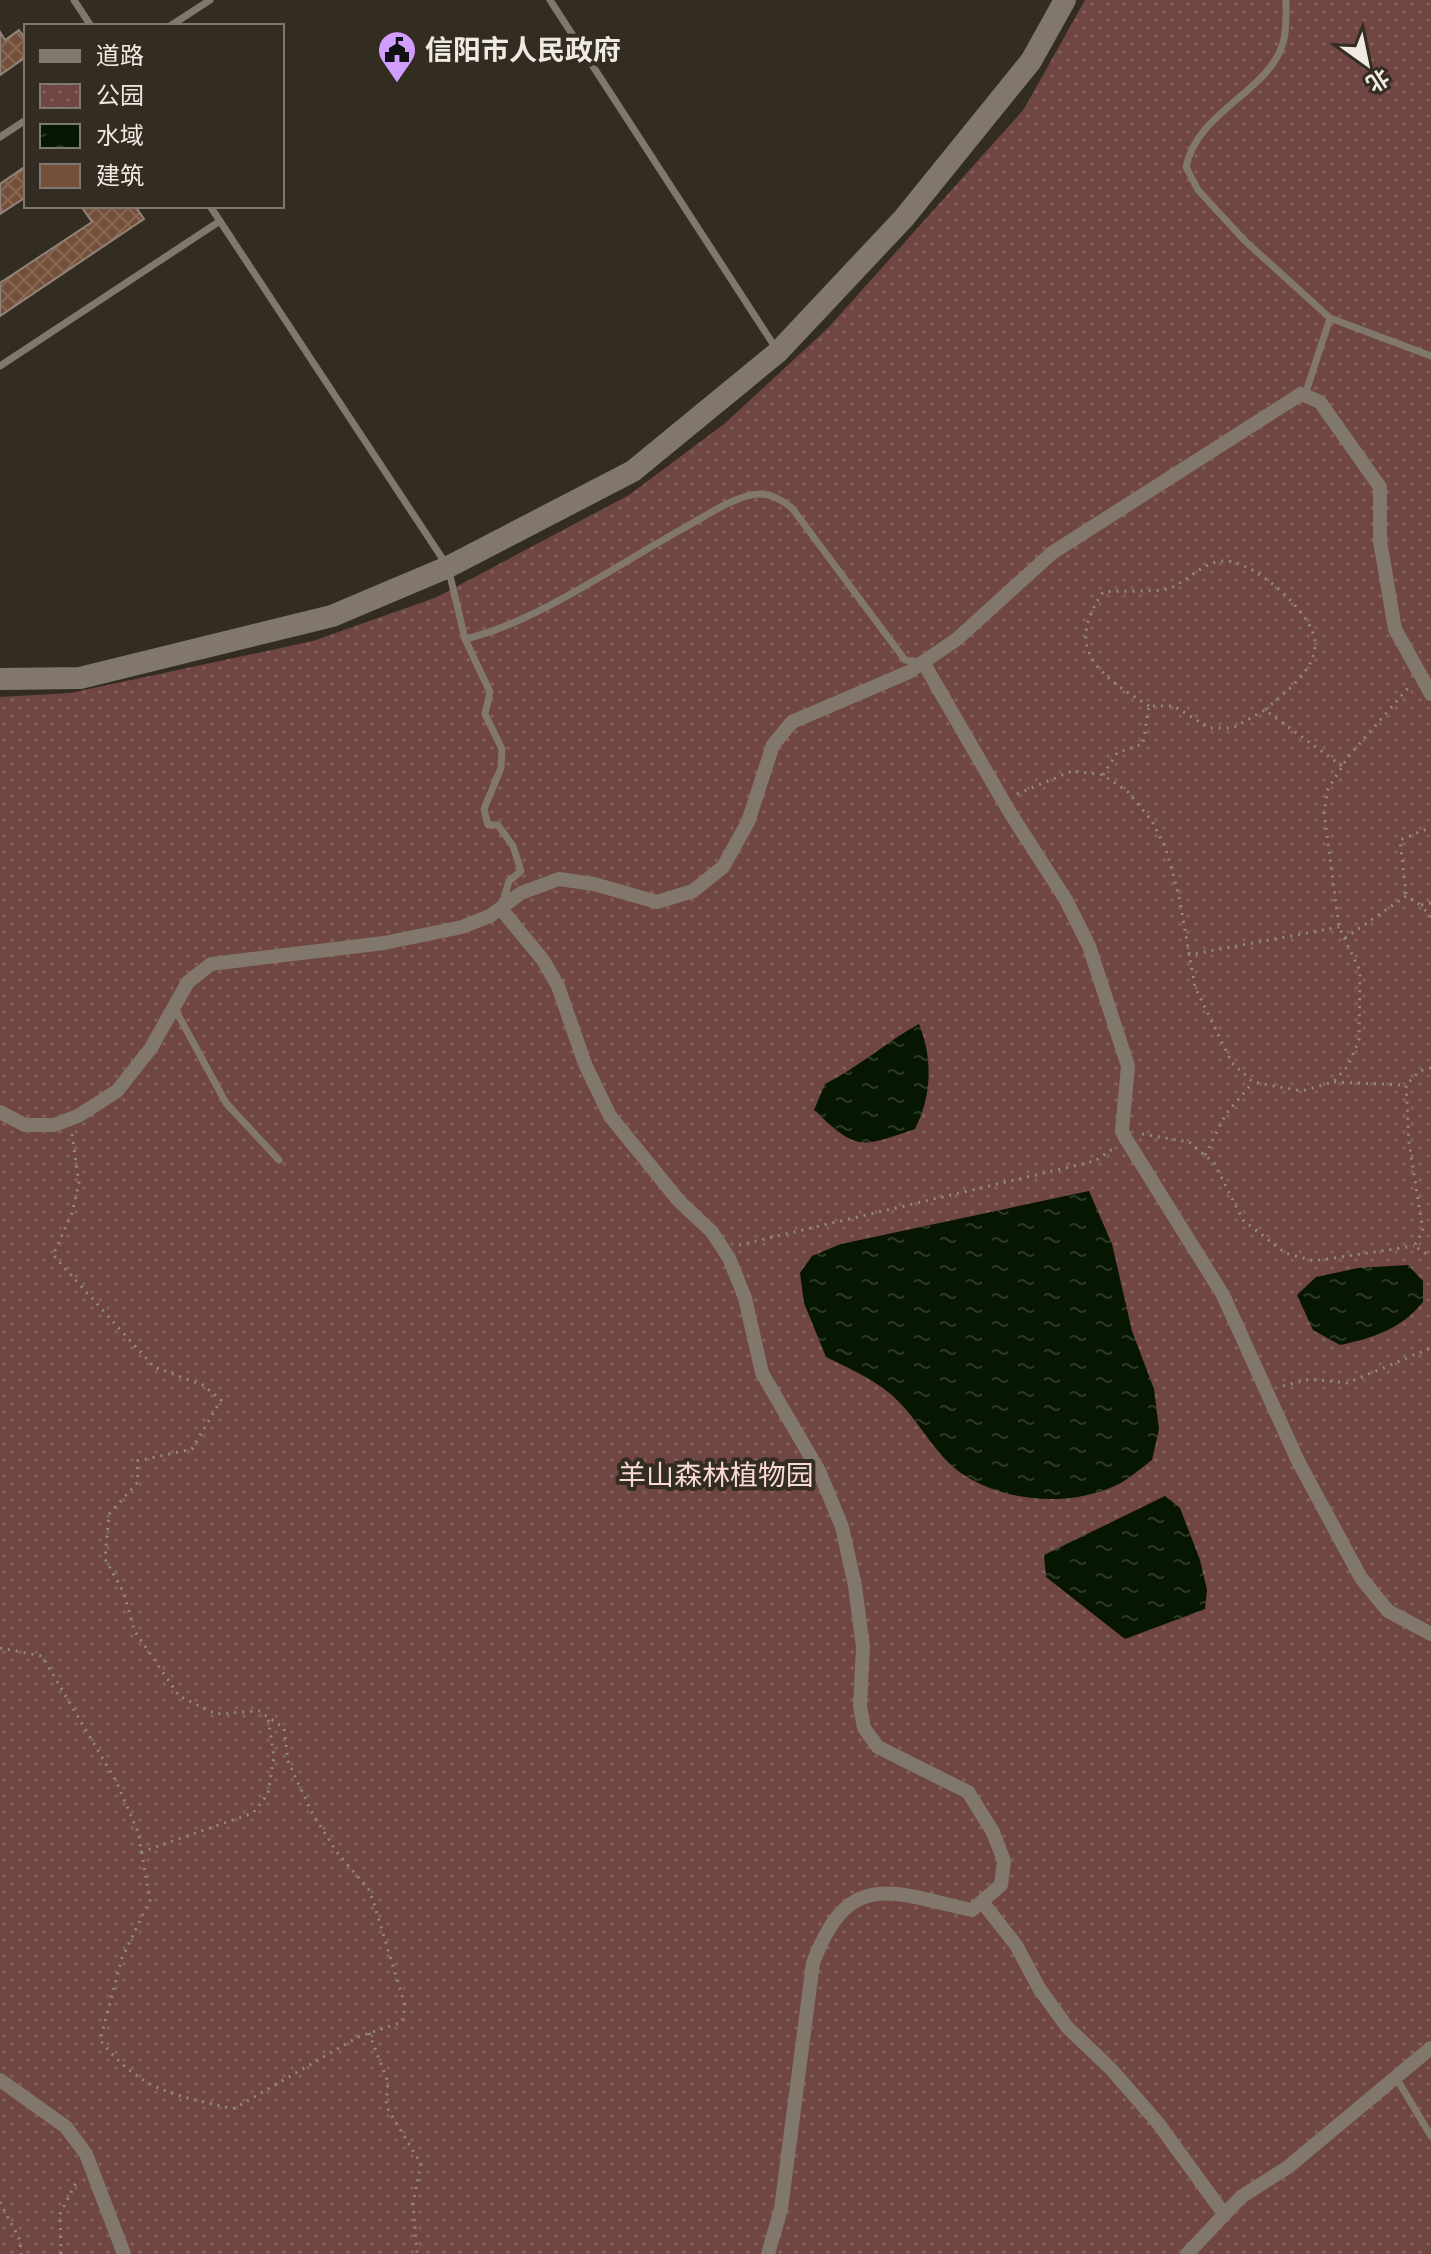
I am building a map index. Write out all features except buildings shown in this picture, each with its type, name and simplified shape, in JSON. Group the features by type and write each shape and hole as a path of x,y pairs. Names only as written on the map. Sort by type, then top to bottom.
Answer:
{"street":[{"path":"0,679 80,678 317,620 448,567 633,471 778,352 904,218 1031,61 1065,0"},
{"path":"0,1112 25,1125 54,1125 70,1120 117,1091 151,1048 188,982 211,964 384,943 462,927 501,909 521,893 559,879 594,884 657,902 693,891 723,867 748,822 773,745 792,722 909,672 957,639 1052,553 1301,394 1320,402 1380,487 1380,541 1395,629 1431,694"},
{"path":"923,662 1003,801 1066,900 1089,946 1128,1066 1124,1135 1223,1295 1298,1461 1361,1578 1388,1611 1431,1634"},
{"path":"501,909 543,960 558,986 585,1064 610,1116 679,1201 712,1232 745,1298 762,1373 819,1471 842,1527 855,1586 863,1647 860,1706 864,1728 878,1747 968,1792 993,1832 1004,1861 1001,1885 972,1910 904,1892 876,1893 847,1906 826,1929 813,1963 781,2209 768,2254"},
{"path":"983,1903 1016,1945 1039,1988 1067,2027 1111,2069 1158,2123 1224,2214"},
{"path":"1187,2254 1241,2197 1288,2167 1431,2048"},
{"path":"0,2080 66,2127 93,2169 124,2254"}],"lane":[{"path":"74,0 90,24"},
{"path":"173,24 210,0"},
{"path":"561,0 551,2 778,352"},
{"path":"1286,0 1283,43 1270,67 1208,124 1189,150 1186,167 1198,190 1244,240 1330,318 1431,356"},
{"path":"0,137 24,121"},
{"path":"211,208 448,567 465,639 490,692 485,714 502,749 501,768 484,809 488,825 498,825 520,860 521,871 509,881 501,909"},
{"path":"0,366 220,221"},
{"path":"1305,395 1330,318"},
{"path":"465,639 491,633 710,513 756,494 775,496 792,508 905,660 923,662"},
{"path":"174,1007 226,1103 279,1160"},
{"path":"1394,2076 1431,2136"}],"path":[{"path":"1226,560 1257,570 1303,614 1316,641 1312,659 1296,682 1265,710 1233,728 1209,728 1174,706 1149,706 1115,685 1094,666 1085,643 1088,614 1103,592 1169,588 1206,565 1226,560"},
{"path":"1333,1082 1348,1066 1359,1040 1360,971 1339,927 1324,812 1328,789 1342,766 1419,676"},
{"path":"1103,775 1117,753 1143,744 1149,706"},
{"path":"1265,710 1342,766"},
{"path":"1003,801 1072,771 1103,775 1128,792 1152,821 1166,849 1179,896 1195,987 1232,1063 1253,1082 1302,1091 1333,1082 1406,1085 1420,1071 1431,1068"},
{"path":"1406,896 1400,840 1431,827"},
{"path":"1345,938 1406,896"},
{"path":"1406,896 1421,905 1431,917"},
{"path":"1421,905 1431,903"},
{"path":"1188,955 1339,927"},
{"path":"1205,1155 1226,1114 1253,1082"},
{"path":"1406,1085 1409,1142 1423,1231 1414,1246"},
{"path":"0,1648 42,1656 116,1781 138,1832 150,1900 122,1958 100,2040 116,2061 159,2092 233,2109 369,2033 402,2022 405,2005 370,1891 336,1851 311,1811 288,1761 284,1728 259,1711 216,1714 179,1696 134,1630 124,1593 105,1559 109,1514 138,1482 137,1461 192,1449 221,1400 203,1385 154,1367 53,1255 72,1213 79,1183 70,1120"},
{"path":"724,1251 747,1241 921,1204 1095,1161 1124,1135 1189,1142 1214,1163 1243,1220 1285,1253 1314,1261 1414,1246 1431,1257"},
{"path":"1268,1394 1293,1381 1347,1383 1431,1348"},
{"path":"141,1852 253,1813 268,1794 274,1756 268,1718"},
{"path":"369,2033 388,2082 386,2106 421,2164 413,2203 417,2254"},
{"path":"61,2254 60,2214 75,2180 93,2169"},
{"path":"0,2202 20,2240 21,2254"}],"green space":[{"name":"羊山森林植物园","path":"1085,0 1431,0 1431,2254 0,2254 0,697 70,693 313,641 437,597 629,495 724,424 828,328 1024,109"}],"water":[{"path":"919,1024 927,1051 929,1077 925,1104 915,1129 882,1140 860,1142 840,1133 814,1110 825,1084"},
{"path":"1089,1191 1112,1244 1132,1331 1154,1389 1159,1429 1152,1460 1117,1485 1099,1492 1060,1499 1019,1496 981,1484 954,1468 907,1411 883,1388 826,1357 804,1303 800,1273 812,1256 841,1244"},
{"path":"1408,1265 1423,1281 1423,1302 1396,1326 1340,1345 1313,1330 1297,1295 1316,1277 1358,1268"},
{"path":"1165,1496 1180,1508 1200,1560 1207,1590 1205,1609 1125,1639 1046,1577 1044,1555"}],"place":[{"name":"信阳市人民政府","path":"397,84"}]}
